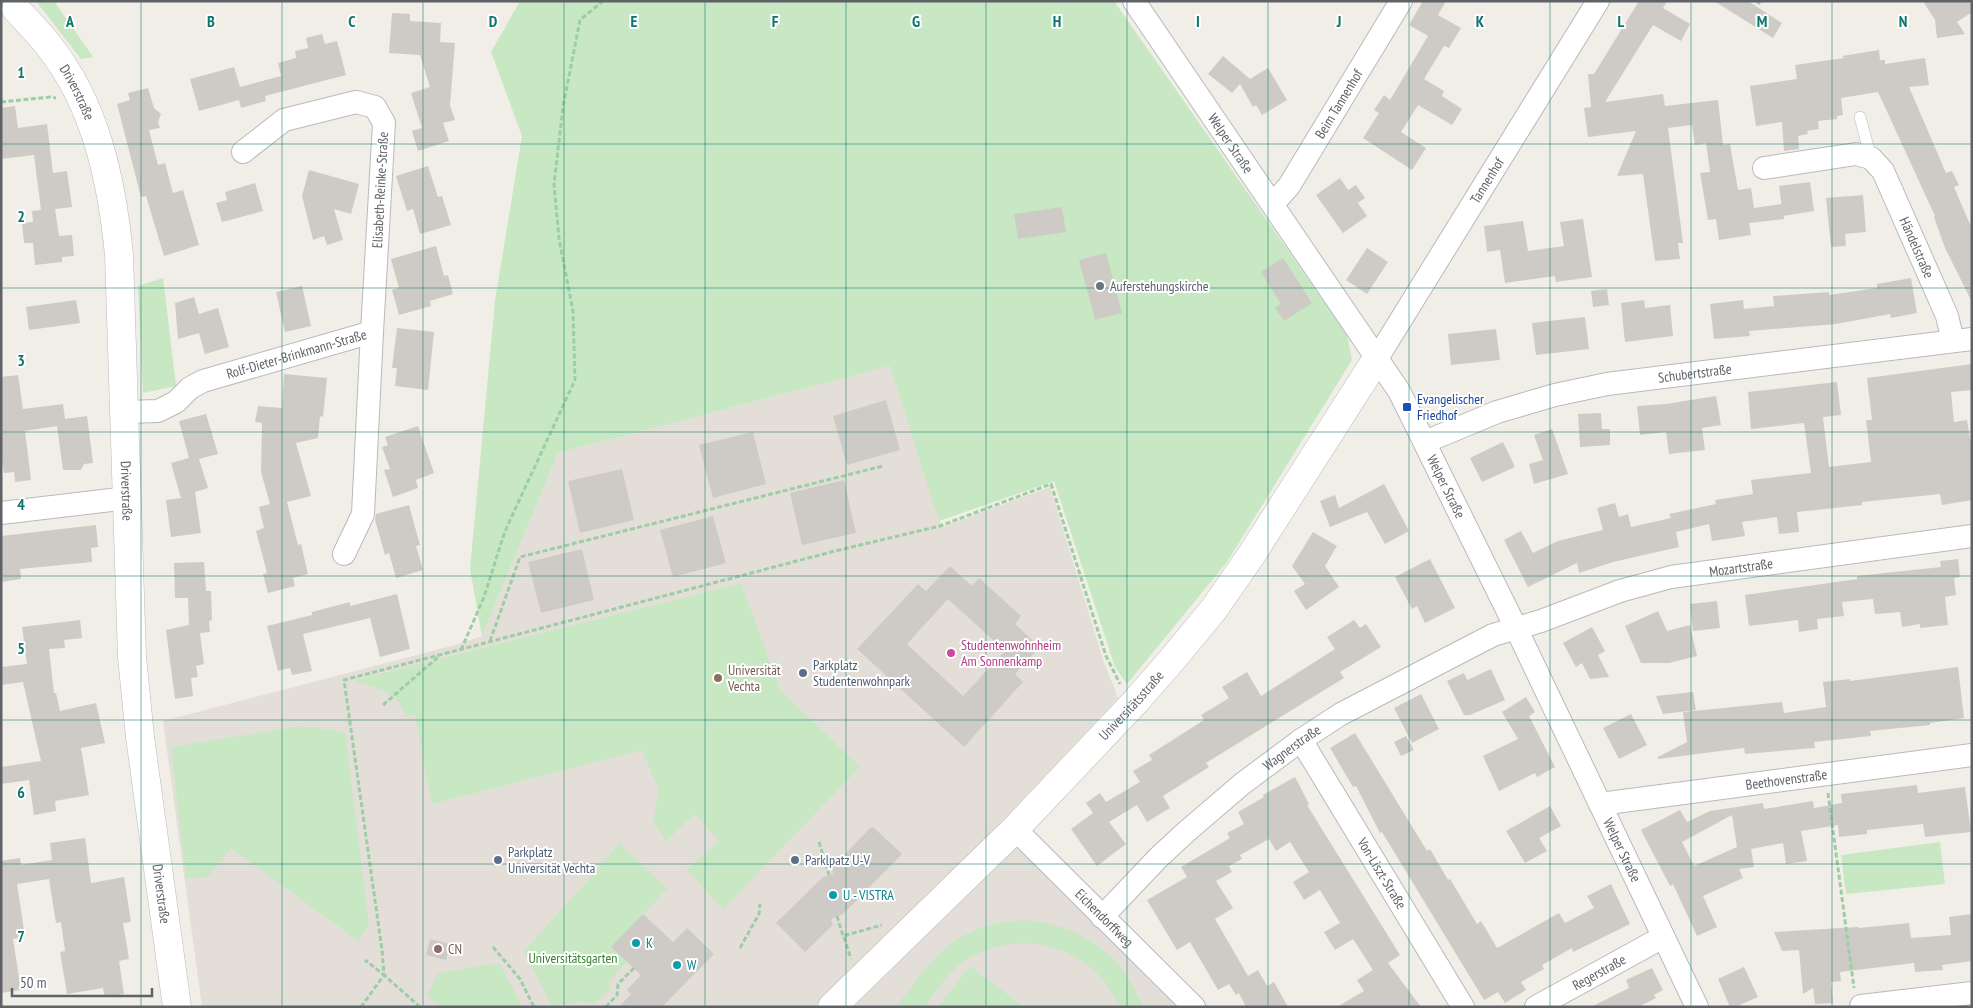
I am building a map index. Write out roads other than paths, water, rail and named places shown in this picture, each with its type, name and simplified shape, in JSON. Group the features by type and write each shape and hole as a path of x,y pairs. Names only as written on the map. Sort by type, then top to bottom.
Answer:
{"street":[{"name":"Welper Straße","path":"1134,1 1399,392 1516,628 1697,1007"},
{"name":"Beim Tannenhof","path":"1273,204 1289,186 1400,1"},
{"name":"Tannenhof","path":"1376,360 1598,1"},
{"name":"Driverstraße","path":"12,5 50,47 78,91 106,169 115,214 119,255 132,657 140,737 177,1007"},
{"name":"Elisabeth-Reinke-Straße","path":"244,152 284,120 356,102 376,107 384,123 372,332"},
{"path":"1764,168 1856,154 1871,158"},
{"name":"Händelstraße","path":"1871,158 1883,171 1947,316 1962,340"},
{"name":"Rolf-Dieter-Brinkmann-Straße","path":"124,412 158,410 176,402 190,388 203,381 372,332 363,514 344,554"},
{"name":"Schubertstraße","path":"1425,442 1497,412 1555,395 1607,384 1962,340"},
{"name":"Universitätsstraße","path":"832,1007 1015,829 1136,700 1214,609 1252,554 1376,360"},
{"path":"1,513 128,498"},
{"name":"Mozartstraße","path":"1516,628 1541,621 1620,591 1671,577 1972,536"},
{"name":"Wagnerstraße","path":"1102,917 1158,858 1186,832 1242,784 1301,740 1341,714 1409,677 1493,635 1516,628"},
{"name":"Von-Liszt-Straße","path":"1301,740 1463,1007"},
{"name":"Beethovenstraße","path":"1600,804 1972,755"},
{"name":"Eichendorffweg","path":"1015,829 1194,1007"},
{"name":"Regerstraße","path":"1536,1007 1663,937"},
{"path":"1861,1006 1972,993"}],"lane":[{"name":"Händelstraße","path":"1860,116 1871,158"}],"place":[{"name":"Auferstehungskirche","path":"1100,286"},
{"name":"Evangelischer Friedhof","path":"1407,407"},
{"name":"Studentenwohnheim Am Sonnenkamp","path":"951,653"},
{"name":"Parkplatz Studentenwohnpark","path":"803,673"},
{"name":"Universität Vechta","path":"718,678"},
{"name":"Parkplatz Universität Vechta","path":"498,860"},
{"name":"Parklpatz U-V","path":"795,860"},
{"name":"U - VISTRA","path":"833,895"},
{"name":"K","path":"636,943"},
{"name":"CN","path":"438,949"},
{"name":"W","path":"677,965"}],"park label":[{"name":"Universitätsgarten","path":"573,958"}]}
